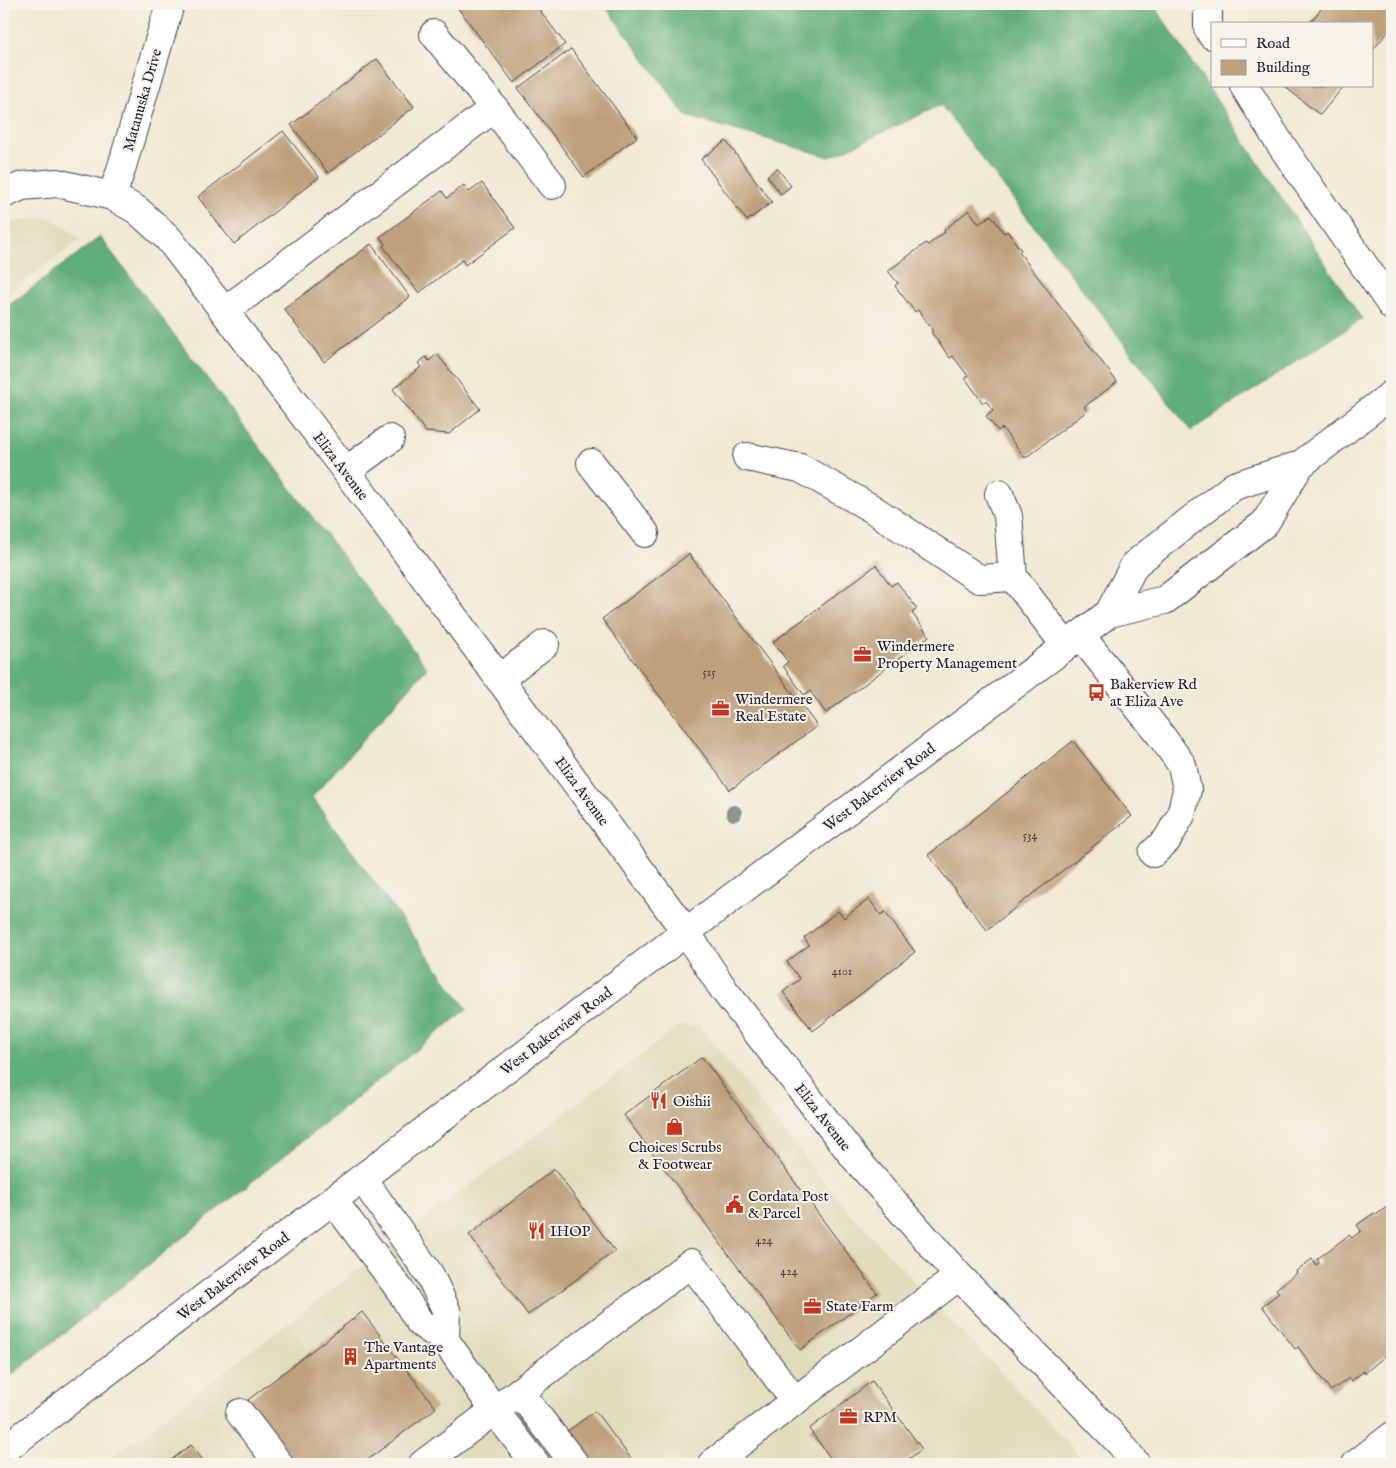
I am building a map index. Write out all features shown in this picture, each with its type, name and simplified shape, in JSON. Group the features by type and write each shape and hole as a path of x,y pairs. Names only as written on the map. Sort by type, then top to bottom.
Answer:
{"street":[{"name":"Matanuska Drive","path":"112,196 170,4"},
{"path":"1208,4 1208,28 1211,33"},
{"path":"434,34 494,108 552,185"},
{"path":"1245,88 1279,142 1392,306"},
{"path":"225,311 494,108"},
{"name":"Eliza Avenue","path":"4,194 22,186 57,183 112,196 137,210 168,238 346,472 686,932 724,990 850,1151 960,1276 1120,1443 1136,1464"},
{"name":"West Bakerview Road","path":"1109,613 1135,564 1234,486 1300,465 1392,394"},
{"path":"346,472 390,440"},
{"path":"747,458 800,468 871,508 979,579 1013,578"},
{"path":"591,463 646,533"},
{"name":"West Bakerview Road","path":"4,1450 1109,613 1165,600 1265,523 1300,465"},
{"path":"999,494 1008,516 1013,578 1162,737 1182,765 1187,790 1181,815 1167,840 1153,853"},
{"path":"499,679 545,644"},
{"path":"362,1178 430,1274 446,1310 445,1340"},
{"path":"333,1200 400,1290 420,1323 445,1340 495,1411 536,1464"},
{"path":"423,1464 691,1263 795,1401"},
{"path":"712,1464 960,1276"},
{"path":"519,1392 575,1464"},
{"path":"240,1413 279,1464"},
{"path":"1356,1464 1392,1436"}],"shaded area":[{"path":"49,217 81,239 4,296 4,225 7,222"},
{"path":"698,1025 846,1209 1087,1464 103,1464 679,1026"}],"green space":[{"path":"604,4 1153,4 1362,319 1191,431 941,105 830,157 686,116"},
{"path":"100,237 427,668 312,797 467,1009 4,1381 4,309"}],"building":[{"path":"455,4 535,4 565,44 514,83"},
{"path":"1325,4 1392,4 1392,27 1374,49 1374,22 1311,22"},
{"path":"571,49 637,137 584,177 518,88"},
{"path":"377,59 414,107 328,173 291,125"},
{"path":"1286,88 1342,88 1320,115"},
{"path":"283,131 319,177 234,244 198,197"},
{"path":"726,141 772,202 747,221 701,159"},
{"path":"777,168 791,186 781,194 767,176"},
{"path":"482,183 515,228 465,265 462,260 419,293 383,246 385,244 380,237 442,191 447,198 464,185 469,192"},
{"path":"969,210 979,224 991,215 1004,233 1007,231 1021,250 1019,252 1117,382 1084,407 1087,411 1025,458 1002,428 998,431 986,416 993,410 986,401 983,403 965,378 968,376 953,356 950,358 918,310 915,312 895,286 898,283 888,271 926,243 928,245"},
{"path":"371,244 410,297 324,362 284,309"},
{"path":"437,354 480,409 449,434 426,432 393,389 421,367 418,363 426,357 429,361"},
{"path":"689,554 817,726 730,790 602,619"},
{"path":"876,565 891,586 897,582 917,609 912,613 929,636 826,713 810,691 804,695 783,666 788,662 773,642"},
{"path":"1073,741 1132,816 987,930 928,855"},
{"path":"869,899 881,915 885,912 915,952 813,1031 783,992 800,979 787,962 809,945 804,938 838,911 844,918"},
{"path":"702,1057 877,1293 800,1350 624,1115"},
{"path":"554,1169 615,1251 528,1315 469,1235"},
{"path":"1391,1204 1392,1350 1365,1373 1364,1371 1351,1381 1349,1378 1331,1391 1298,1347 1295,1349 1262,1306 1279,1293 1276,1289 1297,1273 1296,1271 1312,1259 1316,1265 1320,1262 1317,1259 1349,1235 1352,1238 1361,1231 1357,1225"},
{"name":"The Vantage Apartments","path":"362,1312 436,1408 362,1464 297,1464 248,1400"},
{"path":"872,1381 922,1449 902,1464 835,1464 809,1429"},
{"path":"595,1411 635,1464 583,1464 561,1436"},
{"path":"191,1445 206,1464 166,1464"}],"place":[{"name":"Windermere Property Management","path":"863,655"},
{"name":"Bakerview Rd at Eliza Ave","path":"1096,693"},
{"name":"Windermere Real Estate","path":"721,708"},
{"name":"Oishii","path":"659,1101"},
{"name":"Choices Scrubs & Footwear","path":"675,1126"},
{"name":"Cordata Post & Parcel","path":"734,1205"},
{"name":"IHOP","path":"536,1231"},
{"name":"State Farm","path":"812,1306"},
{"name":"The Vantage Apartments","path":"350,1356"},
{"name":"RPM","path":"849,1417"}]}
